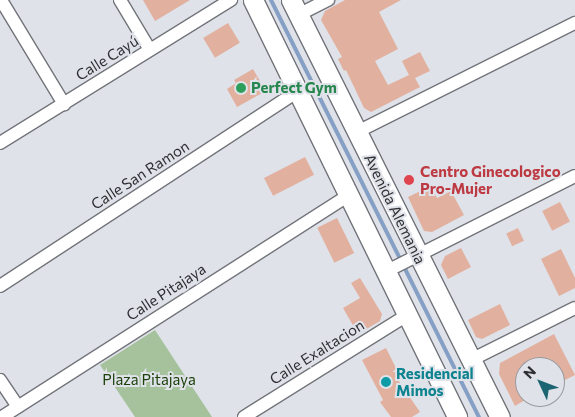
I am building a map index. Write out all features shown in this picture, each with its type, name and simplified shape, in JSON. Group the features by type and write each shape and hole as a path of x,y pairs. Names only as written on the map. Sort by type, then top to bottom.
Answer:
{"main road":[{"path":"253,0 348,196 388,270 407,315 457,417"},
{"name":"Avenida Alemania","path":"295,7 357,132 412,259 471,360 500,417"}],"street":[{"path":"1,0 64,104"},
{"path":"120,0 150,50"},
{"name":"Calle Cayú","path":"0,143 231,0"},
{"path":"295,7 328,0"},
{"path":"357,132 575,23"},
{"name":"Calle San Ramon","path":"0,286 297,92"},
{"path":"388,270 575,176"},
{"name":"Calle Pitajaya","path":"2,417 348,196"},
{"path":"471,360 575,308"},
{"name":"Calle Exaltacion","path":"244,417 407,315"},
{"path":"0,380 18,407"}],"green space":[{"name":"Plaza Pitajaya","path":"155,330 212,417 135,417 100,365"}],"building":[{"path":"143,0 190,0 155,21"},
{"path":"345,0 401,0 379,12 398,49 375,61 388,85 409,75 402,61 420,52 430,71 415,78 420,87 371,112 364,108 346,70 344,71 338,59 342,57 321,20 325,11"},
{"path":"228,23 240,43 215,58 203,38"},
{"name":"Perfect Gym","path":"253,69 266,91 237,107 227,89 236,83 234,80"},
{"path":"305,157 314,175 273,196 264,178"},
{"path":"431,186 437,198 451,191 464,215 432,232 424,231 408,197"},
{"path":"560,202 570,222 552,231 542,211"},
{"path":"337,218 354,253 334,263 317,228"},
{"path":"518,228 524,241 512,246 506,233"},
{"path":"461,248 471,267 448,279 441,265 445,256"},
{"path":"561,249 575,278 575,288 559,296 541,259"},
{"path":"360,278 382,314 380,321 358,334 343,308 360,298 351,283"},
{"path":"500,304 510,325 482,339 476,337 468,320"},
{"path":"554,334 575,375 565,380 565,357 515,357 515,406 499,374 500,363"},
{"name":"Residencial Mimos","path":"386,348 400,376 398,380 420,412 412,417 391,417 380,402 383,400 362,360"}],"waterway":[{"path":"271,0 479,417"}],"place":[{"name":"Perfect Gym","path":"241,88"},
{"name":"Centro Ginecologico Pro-Mujer","path":"409,180"},
{"name":"Residencial Mimos","path":"386,382"}]}
